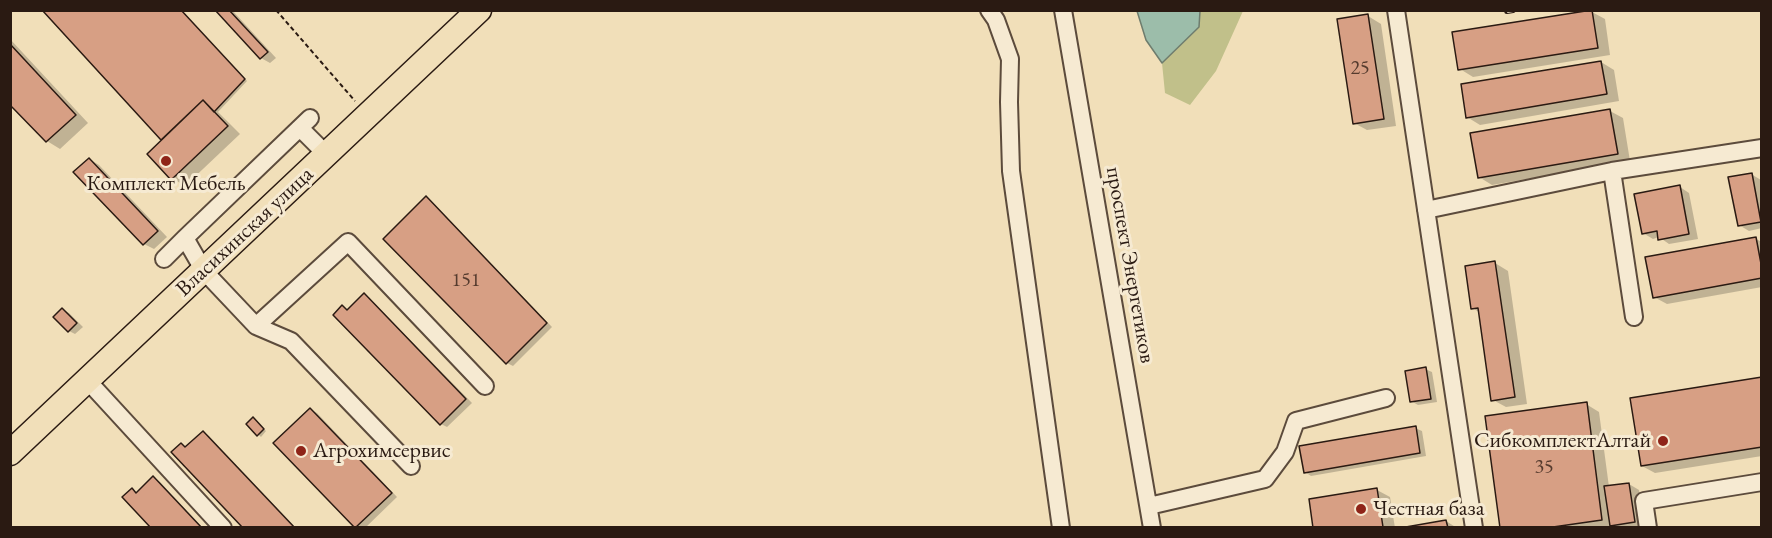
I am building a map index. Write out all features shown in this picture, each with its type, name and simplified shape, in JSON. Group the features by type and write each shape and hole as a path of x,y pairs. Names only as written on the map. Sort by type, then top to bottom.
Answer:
{"highway":[{"name":"Власихинская улица","path":"10,453 479,10"}],"street":[{"path":"989,10 996,20 1010,59 1011,171 1061,528"},
{"name":"проспект Энергетиков","path":"1063,10 1152,528"},
{"path":"1396,10 1474,528"},
{"path":"164,259 305,123 327,154"},
{"path":"1426,210 1612,171 1761,148"},
{"path":"1612,171 1635,317"},
{"path":"184,238 204,271 255,326 291,341 411,466"},
{"path":"255,326 348,242 485,386"},
{"path":"87,380 223,528"},
{"path":"1149,506 1265,479 1285,452 1296,421 1386,398"},
{"path":"1648,528 1644,501 1761,482"}],"path":[{"path":"276,10 368,116"}],"shaded area":[{"path":"1137,11 1200,11 1199,27 1162,63 1146,40"},
{"path":"1200,11 1243,11 1216,71 1190,105 1165,93 1162,63 1199,27"}],"building":[{"path":"42,10 181,10 245,79 214,112 203,100 161,140"},
{"path":"215,10 229,10 268,52 260,59"},
{"path":"1592,10 1598,48 1458,70 1452,32"},
{"path":"1368,14 1384,119 1353,124 1337,19"},
{"path":"10,44 76,115 46,142 10,105"},
{"path":"1601,61 1607,94 1466,118 1461,84"},
{"path":"203,100 228,126 171,180 147,154"},
{"path":"1610,109 1618,154 1478,178 1470,133"},
{"path":"89,158 158,231 143,245 73,172"},
{"path":"1752,173 1761,222 1738,226 1728,177"},
{"path":"1680,185 1689,234 1658,240 1657,231 1642,234 1634,194"},
{"path":"426,196 547,323 506,364 383,239"},
{"path":"1756,237 1762,278 1653,298 1645,257"},
{"path":"1495,261 1515,397 1491,401 1478,308 1471,309 1465,266"},
{"path":"364,293 466,399 440,425 333,315 342,305 347,310"},
{"path":"62,308 77,323 68,332 53,317"},
{"path":"1426,367 1431,399 1410,402 1405,371"},
{"path":"1762,377 1762,447 1641,466 1630,398"},
{"path":"1587,402 1602,520 1546,528 1500,528 1485,416"},
{"path":"310,408 392,493 355,528 273,443"},
{"path":"253,417 264,429 257,436 246,424"},
{"path":"1416,426 1420,453 1304,473 1299,446"},
{"path":"203,431 295,528 243,528 171,452 181,443 185,447"},
{"path":"153,476 202,528 151,528 122,497 132,488 136,493"},
{"path":"1629,483 1635,522 1610,526 1604,486"},
{"path":"1377,488 1383,527 1313,528 1309,499"},
{"path":"1446,520 1448,528 1400,528"}],"railway":[{"path":"1507,11 1513,10"}],"place":[{"name":"Комплект Мебель","path":"166,161"},
{"name":"СибкомплектАлтай","path":"1663,441"},
{"name":"Агрохимсервис","path":"301,451"},
{"name":"Честная база","path":"1361,509"}]}
